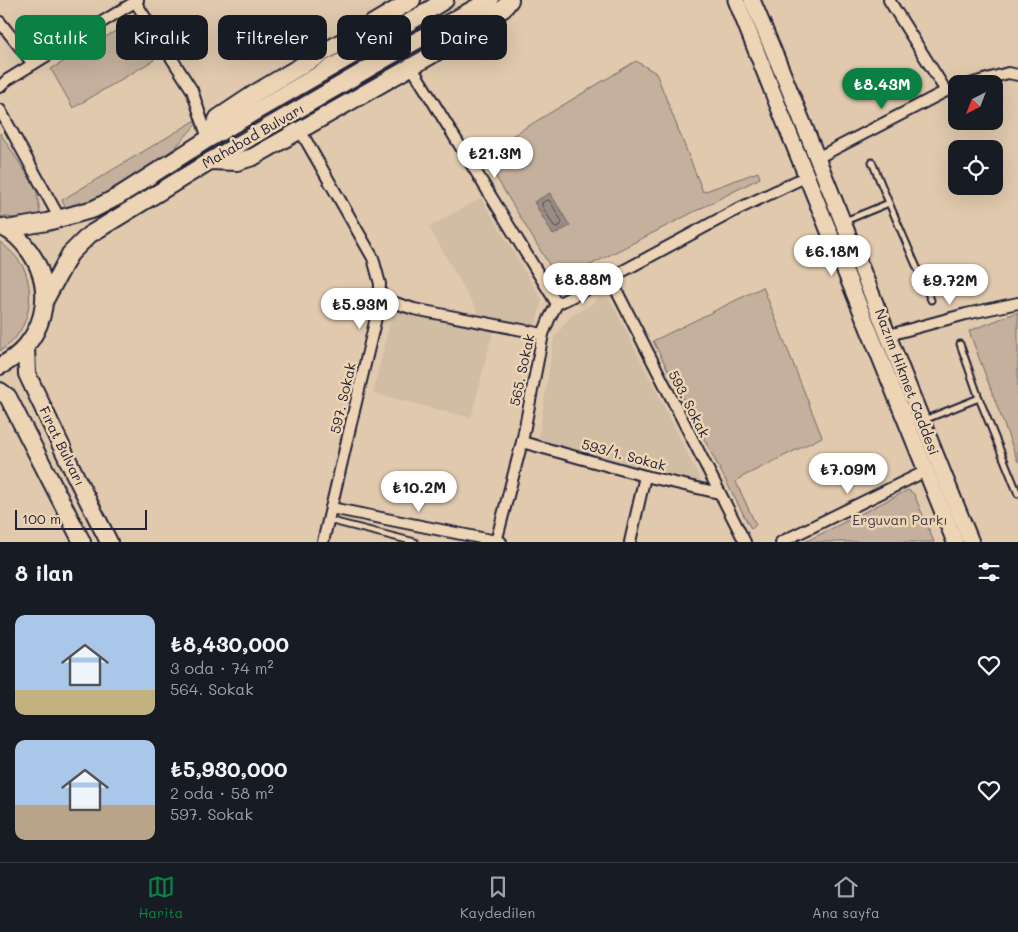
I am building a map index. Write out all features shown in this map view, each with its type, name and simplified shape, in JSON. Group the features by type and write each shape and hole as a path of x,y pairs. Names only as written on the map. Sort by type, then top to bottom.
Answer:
{"main road":[{"path":"208,139 218,118 257,92 412,0"},
{"name":"Mahabad Bulvarı","path":"4,227 38,224 94,209 117,197 208,139 445,0"},
{"name":"Mahabad Bulvarı","path":"44,302 70,254 90,235 210,161 406,46 490,0"},
{"path":"210,161 237,162 253,157 430,56 503,9 510,0"},
{"name":"Nazım Hikmet Caddesi","path":"736,0 784,123 955,542"},
{"name":"Nazım Hikmet Caddesi","path":"752,0 971,542"},
{"path":"0,366 10,361 26,347 35,333 41,318 44,302 43,281 36,260 24,243 4,227"},
{"name":"Fırat Bulvarı","path":"26,347 27,374 109,542"},
{"name":"Fırat Bulvarı","path":"0,391 8,397 82,542"}],"street":[{"path":"0,87 7,80 136,0 192,90 208,139"},
{"path":"817,158 946,91 889,0"},
{"path":"0,22 34,64"},
{"path":"411,66 557,304 610,278 736,210 807,176"},
{"path":"1001,75 1008,73 1018,75"},
{"path":"0,110 60,219"},
{"name":"597. Sokak","path":"300,130 373,258 380,284 379,305 323,542"},
{"name":"593. Sokak","path":"610,278 745,542"},
{"path":"380,298 414,309 543,334"},
{"name":"565. Sokak","path":"498,542 522,442 543,334 557,304"},
{"path":"888,335 966,314 1018,304"},
{"name":"593/1. Sokak","path":"522,442 645,476 720,493"},
{"path":"782,542 926,471"},
{"path":"630,542 645,476"},
{"path":"331,508 498,542"}],"lane":[{"path":"872,162 931,300"},
{"path":"843,222 889,203"},
{"path":"960,344 979,398 1018,494"},
{"path":"921,421 979,398"},
{"path":"328,520 415,542"}],"shaded area":[{"path":"481,198 542,300 535,328 480,316 429,227"},
{"path":"602,297 611,301 702,483 538,442 554,338 569,318"},
{"path":"393,310 493,331 471,418 373,393"}],"green space":[{"path":"116,31 116,60 154,60 73,108 51,69 66,60 106,60 106,37"},
{"path":"636,61 656,73 703,192 758,172 760,178 559,281 482,154"},
{"path":"196,120 198,122 175,148 135,176 79,205 69,209 65,207 62,200"},
{"path":"0,133 36,188 40,212 38,215 15,218 0,216"},
{"path":"0,242 14,255 23,267 30,293 27,316 23,326 17,336 0,351"},
{"path":"763,287 822,437 738,479 736,482 756,525 751,529 653,341"},
{"path":"1018,312 1018,462 969,331"},
{"name":"Erguvan Parkı","path":"908,490 914,494 934,542 805,542"}],"water":[{"path":"550,193 570,226 553,235 534,202"}]}
